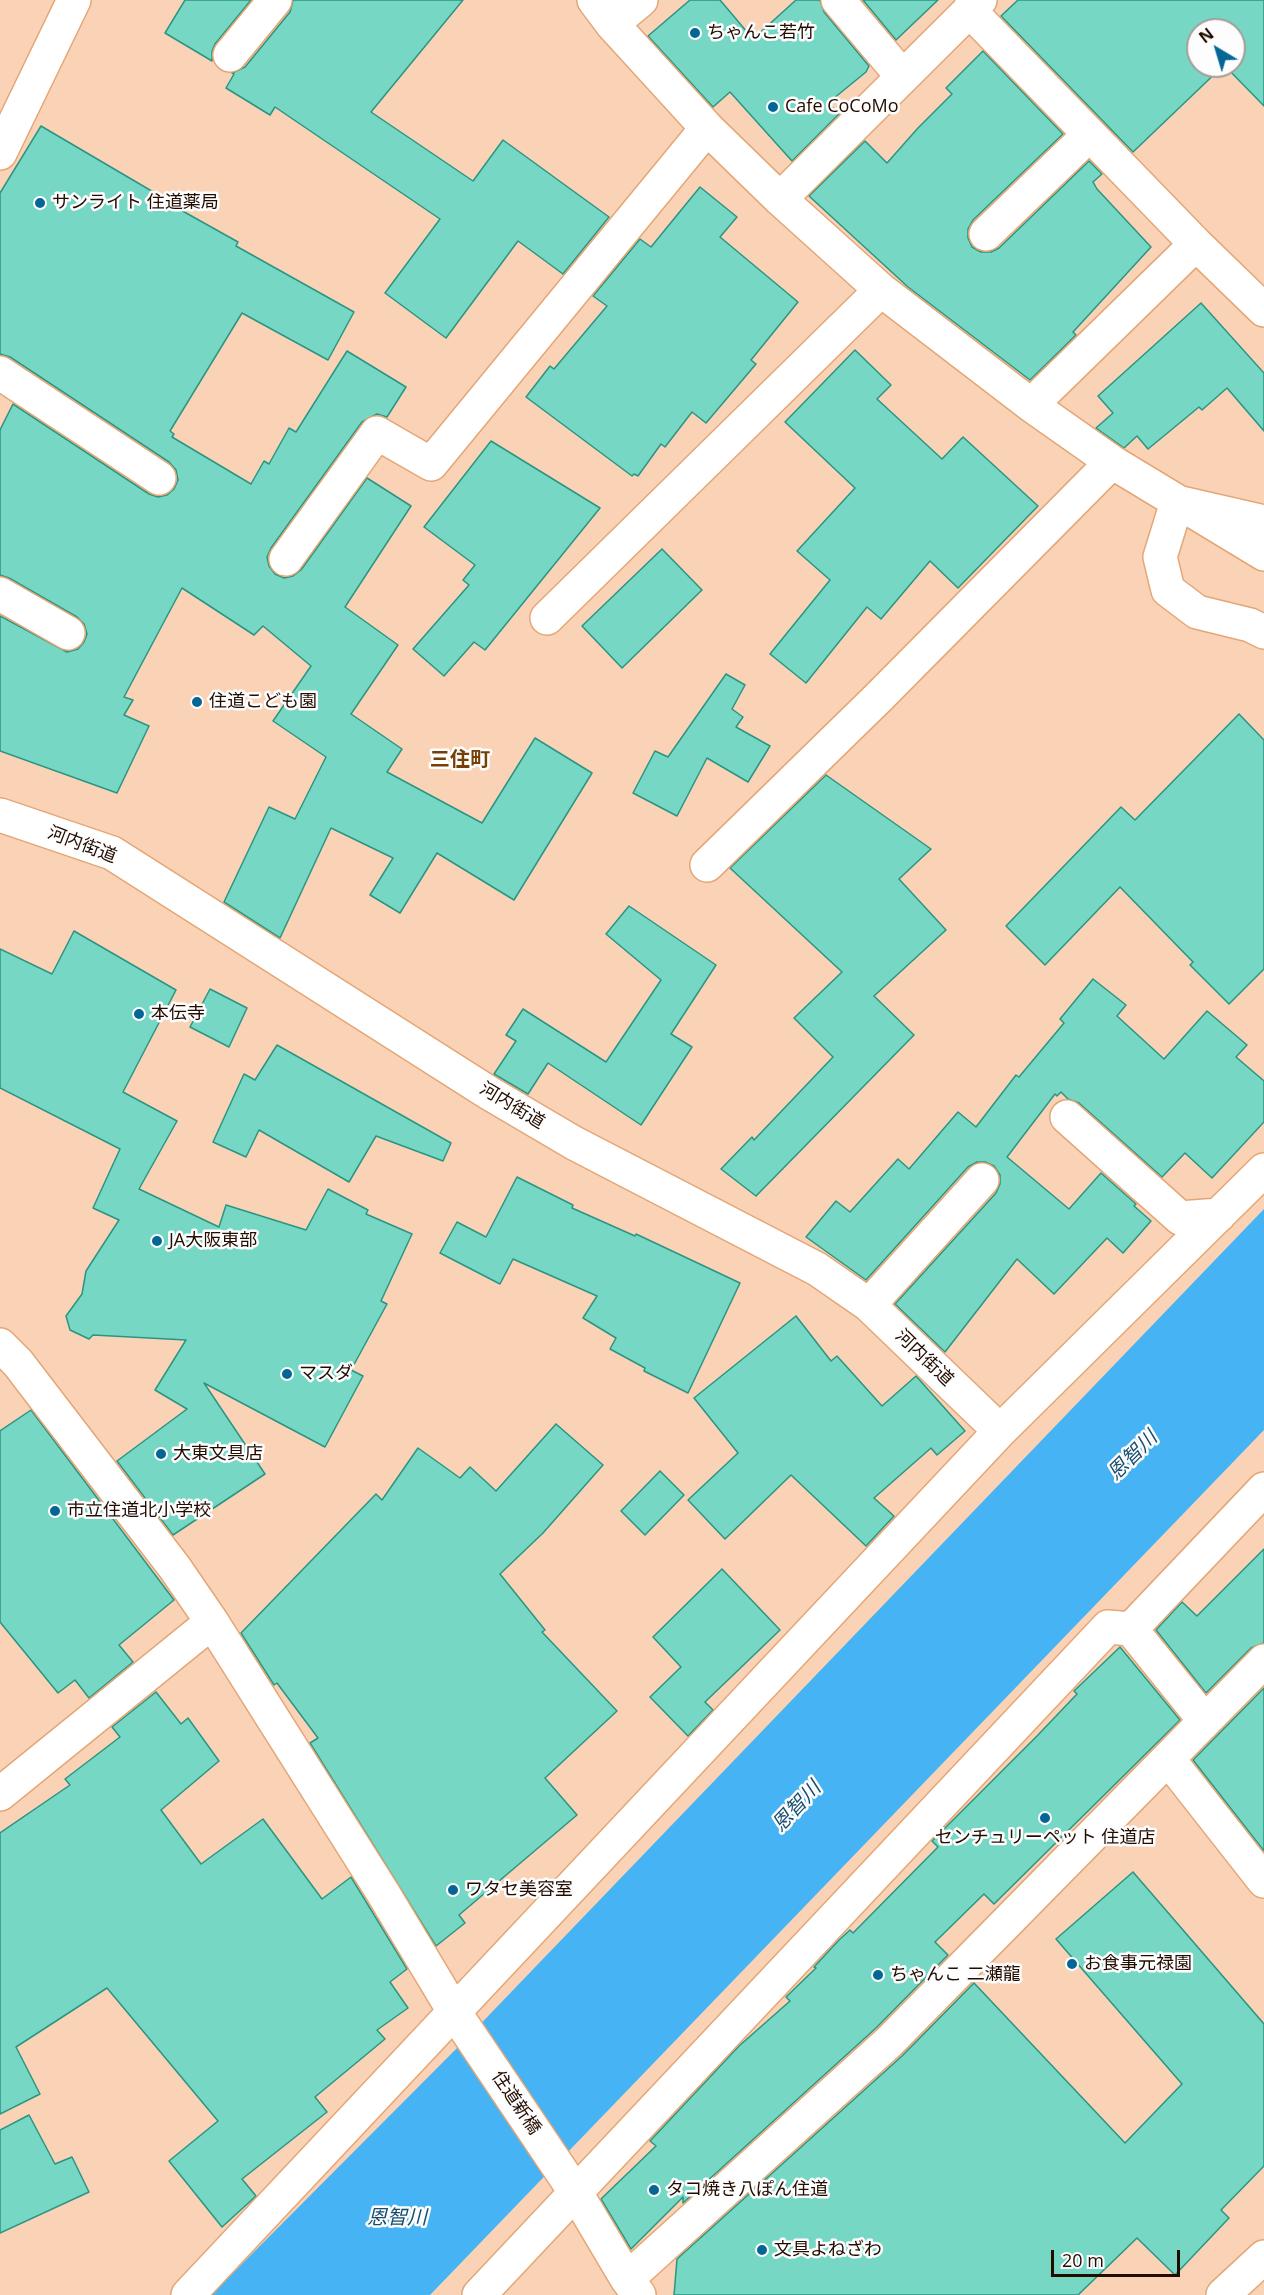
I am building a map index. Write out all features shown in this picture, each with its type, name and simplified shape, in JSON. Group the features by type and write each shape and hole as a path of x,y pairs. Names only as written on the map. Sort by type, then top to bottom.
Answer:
{"street":[{"path":"0,153 74,0"},
{"path":"230,55 275,0"},
{"path":"640,0 603,12 707,128 780,199 881,290 1031,405 1112,462 1264,554"},
{"path":"838,0 902,76"},
{"path":"780,199 974,5 1089,135 1264,310"},
{"path":"286,559 377,433 431,464 707,128"},
{"path":"986,234 1089,135"},
{"path":"1031,405 1196,244"},
{"path":"547,618 881,290"},
{"path":"0,373 159,478"},
{"path":"707,865 878,698 1112,462"},
{"path":"1177,502 1264,522"},
{"path":"1177,502 1160,557 1168,590 1197,612 1250,625 1264,632"},
{"path":"0,594 68,633"},
{"name":"河内街道","path":"0,815 112,853 499,1099 574,1143 817,1269 869,1305 1000,1431"},
{"path":"1067,1117 1180,1218 1219,1215"},
{"path":"188,2295 1000,1431 1264,1170"},
{"path":"869,1305 982,1180"},
{"name":"住道新橋","path":"0,1345 18,1363 168,1558 212,1622 383,1893 455,2013 576,2193 633,2287"},
{"path":"1131,1629 1264,1489"},
{"path":"0,1794 212,1622"},
{"path":"479,2295 867,1880 1108,1627 1131,1629 1205,1721"},
{"path":"633,2287 890,2042 1264,1661"},
{"path":"1169,1760 1264,1881"},
{"path":"1223,2295 1264,2257"}],"water":[{"name":"恩智川","path":"1264,1209 1264,1430 430,2295 211,2295 467,2038"}],"building":[{"path":"185,0 251,0 215,44 212,61 165,33"},
{"path":"293,0 463,0 371,112 473,181 503,140 609,217 563,274 518,241 446,338 385,293 440,219 275,107 270,115 226,88 234,74 232,73 245,67 290,12"},
{"path":"690,0 720,0 753,39 796,0 820,0 824,12 869,66 866,72 828,103 839,114 792,161 730,92 713,107 648,36"},
{"path":"863,0 938,0 896,40"},
{"path":"1018,0 1264,0 1264,106 1237,78 1246,78 1246,18 1186,18 1186,78 1210,78 1133,152 1001,16"},
{"path":"983,51 1063,134 973,220 968,229 968,238 972,247 981,252 991,252 999,248 1089,161 1102,174 1093,182 1097,189 1151,247 1073,332 1076,335 1030,380 908,287 809,196 865,141 887,163 952,94 946,88"},
{"path":"41,126 155,193 154,195 238,242 236,246 354,312 328,360 242,313 170,431 174,434 172,437 251,484 264,461 269,464 289,428 296,432 347,351 406,387 387,417 377,414 362,422 271,548 267,557 269,566 275,574 284,578 293,576 301,570 367,478 411,506 345,607 398,645 351,714 402,749 387,772 482,823 535,738 592,773 514,900 437,853 400,913 370,895 393,858 331,828 280,938 224,902 269,807 295,819 326,757 273,721 311,666 263,626 254,635 182,588 124,697 133,700 124,715 149,726 117,793 0,751 0,616 67,652 78,649 87,634 84,624 77,617 0,575 0,430 13,404 149,494 158,497 167,495 174,489 178,480 176,470 169,462 10,357 0,354 0,193"},
{"path":"700,187 737,217 720,237 798,302 751,360 756,364 706,423 692,412 665,447 661,444 638,476 634,474 632,476 526,397 550,366 554,369 607,306 593,296 640,239 651,247"},
{"path":"1201,303 1264,373 1264,431 1227,388 1202,410 1199,407 1148,449 1137,436 1124,448 1096,428 1113,413 1098,396"},
{"path":"855,350 891,385 877,399 942,459 963,437 1038,506 958,588 930,561 881,619 867,607 806,683 770,654 830,580 797,551 855,488 785,422"},
{"path":"491,441 600,508 485,650 474,642 444,676 413,649 469,585 463,580 475,565 424,527"},
{"path":"662,549 702,590 622,668 582,626"},
{"path":"726,674 745,685 732,709 743,717 736,727 770,746 748,782 707,758 677,816 633,793 655,751 668,757"},
{"path":"1239,714 1264,740 1264,969 1229,1004 1190,965 1193,962 1120,887 1045,965 1006,926 1121,807 1135,820"},
{"path":"826,775 931,849 899,879 946,930 874,996 914,1035 756,1196 721,1169 752,1137 754,1140 833,1057 794,1018 842,972 730,868"},
{"path":"629,906 716,965 671,1034 692,1047 641,1125 548,1063 528,1094 494,1074 516,1041 506,1035 523,1009 606,1062 661,980 606,934"},
{"path":"74,931 176,990 123,1092 177,1121 139,1189 219,1227 226,1205 306,1230 328,1189 368,1210 366,1214 412,1234 381,1301 387,1304 351,1370 363,1376 325,1447 204,1383 265,1474 173,1535 117,1461 187,1409 155,1390 186,1340 93,1335 89,1339 70,1330 66,1316 82,1294 86,1271 119,1220 93,1208 120,1149 0,1088 0,949 52,974"},
{"path":"1093,979 1126,1005 1117,1016 1164,1059 1207,1011 1247,1045 1236,1057 1264,1081 1264,1122 1212,1178 1185,1153 1162,1177 1079,1103 1068,1099 1061,1092 1057,1096 1055,1094 1007,1157 1069,1209 1101,1173 1136,1204 1134,1206 1151,1221 1123,1253 1107,1238 1054,1294 1017,1259 945,1352 895,1304 996,1193 1000,1184 1000,1175 994,1166 985,1162 977,1162 968,1167 866,1280 806,1237 836,1201 850,1212 898,1159 909,1169 958,1112 976,1127 1016,1075 1019,1077 1064,1023 1060,1019"},
{"path":"210,989 247,1008 229,1047 190,1027"},
{"path":"277,1045 451,1143 443,1161 376,1136 349,1182 259,1130 246,1157 213,1142 244,1074 255,1080"},
{"path":"517,1177 573,1205 572,1208 635,1236 636,1234 740,1283 688,1393 644,1371 645,1368 610,1349 616,1338 583,1318 597,1296 513,1259 500,1284 440,1253 457,1222 486,1237"},
{"path":"796,1316 831,1361 837,1356 882,1406 916,1376 965,1431 937,1455 931,1448 874,1498 894,1516 866,1546 791,1475 725,1539 688,1500 738,1453 694,1398"},
{"name":"市立住道北小学校","path":"31,1410 174,1600 119,1645 133,1662 89,1698 75,1680 58,1693 0,1622 0,1431"},
{"path":"556,1424 603,1465 543,1533 500,1574 545,1630 542,1632 617,1711 545,1778 577,1815 459,1915 465,1923 436,1946 310,1743 318,1738 277,1683 274,1685 241,1633 376,1494 382,1500 418,1448 460,1478 470,1467 496,1491"},
{"path":"660,1471 684,1495 645,1535 621,1511"},
{"path":"1264,1549 1264,1643 1251,1648 1206,1693 1156,1630 1182,1602 1197,1616"},
{"path":"722,1569 780,1630 705,1702 713,1710 688,1736 650,1697 681,1667 653,1637"},
{"path":"1120,1647 1180,1720 994,1904 984,1894 935,1942 948,1955 876,2028 683,2203 683,2197 631,2249 601,2199 656,2146 650,2141 739,2046 790,2001 786,1997 816,1968 814,1967 839,1940 850,1930 853,1933 938,1847 932,1841 1077,1694 1074,1691"},
{"path":"1264,1688 1264,1851 1193,1760"},
{"path":"156,1692 181,1724 188,1718 219,1761 161,1810 201,1864 263,1819 322,1899 351,1877 407,1969 390,1982 408,2008 377,2030 385,2039 315,2097 327,2112 242,2179 256,2196 222,2227 169,2161 218,2121 107,1988 16,2047 40,2094 0,2114 0,1833 70,1785 65,1779 120,1737 112,1727"},
{"path":"1133,1872 1264,2024 1264,2166 1221,2210 1229,2218 1175,2275 1137,2238 1078,2295 674,2295 677,2259 902,2056 974,1983 1125,2143 1182,2084 1056,1939"},
{"path":"29,2115 55,2164 72,2157 89,2192 0,2233 0,2130"}],"place":[{"name":"ちゃんこ若竹","path":"695,33"},
{"name":"Cafe CoCoMo","path":"773,107"},
{"name":"サンライト 住道薬局","path":"40,203"},
{"name":"住道こども園","path":"197,702"},
{"name":"本伝寺","path":"139,1014"},
{"name":"JA大阪東部","path":"157,1241"},
{"name":"マスダ","path":"287,1374"},
{"name":"大東文具店","path":"161,1454"},
{"name":"市立住道北小学校","path":"55,1511"},
{"name":"センチュリーペット 住道店","path":"1045,1818"},
{"name":"ワタセ美容室","path":"453,1890"},
{"name":"お食事元禄園","path":"1072,1964"},
{"name":"ちゃんこ 二瀬龍","path":"878,1975"},
{"name":"タコ焼き八ぽん住道","path":"654,2190"},
{"name":"文具よねざわ","path":"762,2250"}],"district":[{"name":"三住町","path":"460,760"}]}
